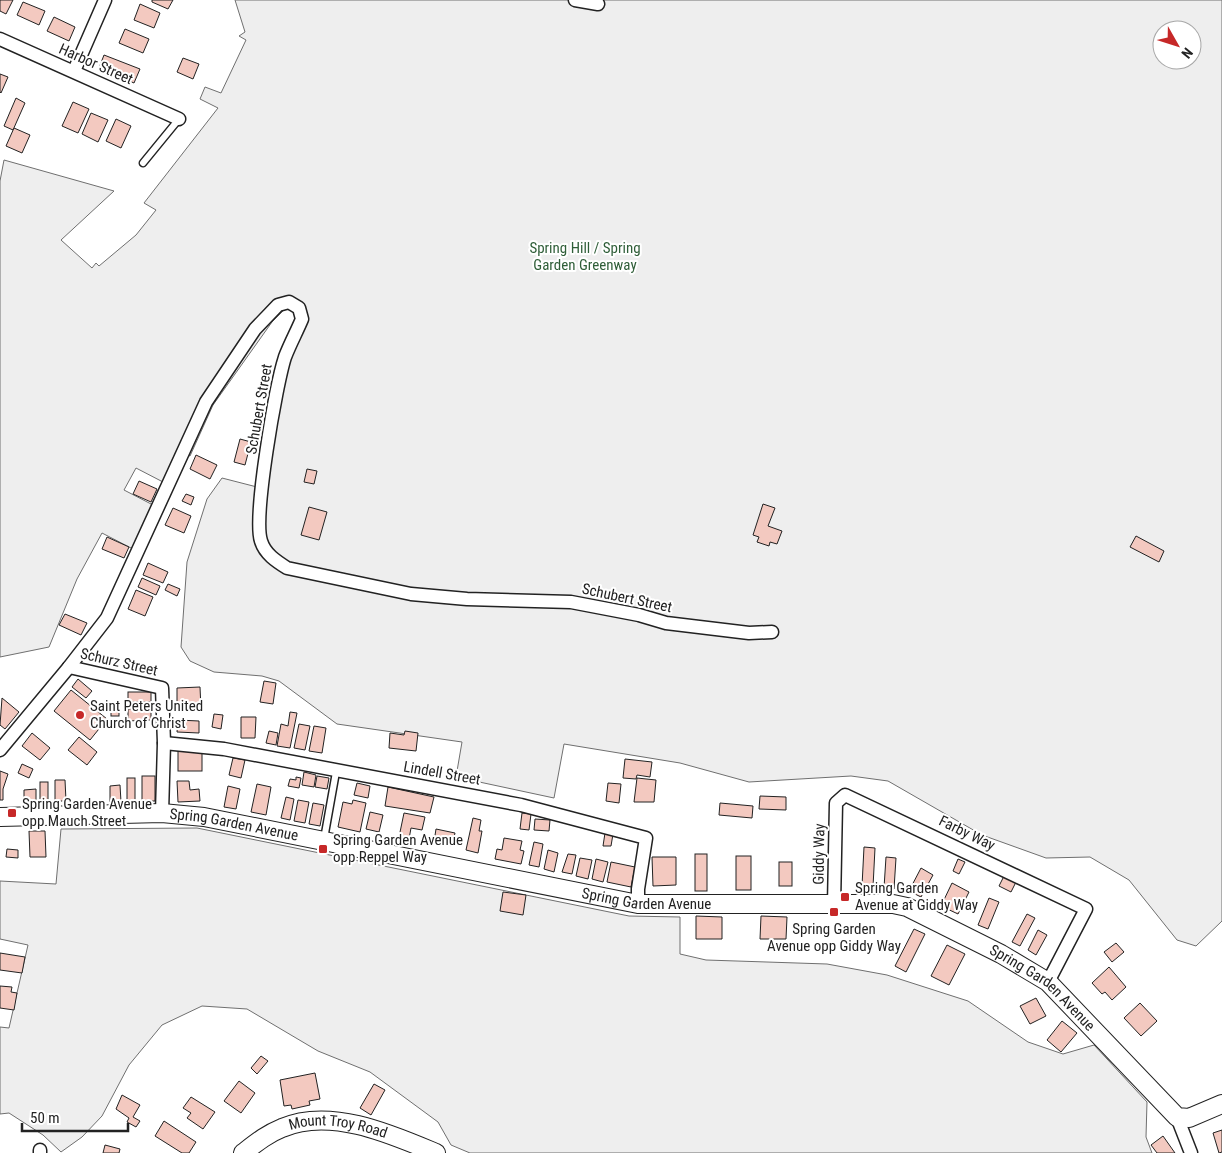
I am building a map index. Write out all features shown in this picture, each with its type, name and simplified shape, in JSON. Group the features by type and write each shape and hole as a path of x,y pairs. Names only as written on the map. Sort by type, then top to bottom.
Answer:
{"street":[{"path":"74,71 106,0"},
{"path":"575,0 598,4"},
{"name":"Harbor Street","path":"0,39 179,119"},
{"name":"Schubert Street","path":"0,750 107,618 206,402 254,329 278,306 289,302 299,308 302,318 285,357 268,441 259,522 261,541 275,561 287,568 411,594 467,599 571,602 639,615 666,623 749,633 772,632"},
{"name":"Schurz Street","path":"69,667 162,688 164,742"},
{"path":"162,813 164,742"},
{"name":"Lindell Street","path":"164,742 224,749 336,772 521,804 646,838 638,888 638,904"},
{"name":"Farby Way","path":"836,803 845,795 853,797 1086,908 1048,982"},
{"name":"Giddy Way","path":"834,905 836,803"},
{"name":"Spring Garden Avenue","path":"0,817 162,813 204,817 638,904 893,904 906,907 1001,954 1048,982 1177,1117"},
{"path":"1191,1153 1177,1117 1188,1118 1222,1104"},
{"name":"Mount Troy Road","path":"244,1153 263,1137 283,1127 307,1121 327,1121 348,1124 396,1137 436,1153"}],"lane":[{"path":"142,163 179,119"},
{"path":"324,842 336,772"}],"green space":[{"name":"Spring Hill / Spring Garden Greenway","path":"235,0 1222,0 1222,921 1196,946 1177,940 1129,880 1090,857 1046,858 982,835 888,781 851,776 749,782 680,763 564,744 554,798 456,777 462,742 337,724 279,681 262,676 214,672 190,661 181,647 187,562 207,499 222,478 257,487 298,320 295,311 285,309 272,322 213,405 190,456 183,453 163,482 136,468 124,490 153,505 133,549 102,533 77,579 49,647 0,657 0,181 4,160 114,191 61,240 92,268 96,263 99,266 136,235 156,210 144,203 218,108 200,99 205,87 221,93 246,40 239,36 245,32"},
{"path":"197,828 629,916 680,917 680,954 706,960 827,964 887,975 968,1001 1028,1042 1063,1054 1094,1045 1147,1102 1146,1137 1152,1153 470,1153 451,1145 438,1122 370,1072 318,1051 247,1009 202,1006 162,1025 129,1065 102,1116 82,1137 61,1152 43,1135 9,1113 0,1114 0,1027 9,1028 28,945 0,939 0,881 56,884 61,829"}],"building":[{"path":"0,0 13,0 6,14 0,11"},
{"path":"152,0 173,0 168,9 152,2"},
{"path":"23,2 45,11 39,25 17,15"},
{"path":"140,4 160,13 154,28 134,20"},
{"path":"54,17 75,27 69,41 47,31"},
{"path":"125,29 149,39 143,53 119,43"},
{"path":"104,55 140,69 134,83 99,68"},
{"path":"183,58 199,64 193,79 177,72"},
{"path":"0,74 8,77 1,93 0,92"},
{"path":"16,98 25,103 13,130 4,126"},
{"path":"73,102 89,109 78,133 62,126"},
{"path":"91,113 108,120 98,142 82,134"},
{"path":"116,119 131,126 121,148 106,141"},
{"path":"14,128 30,135 22,153 6,146"},
{"path":"240,439 251,442 245,465 234,462"},
{"path":"196,455 217,465 210,479 190,469"},
{"path":"307,469 317,471 314,484 304,482"},
{"path":"139,481 157,489 151,502 133,494"},
{"path":"186,494 194,497 191,505 182,501"},
{"path":"763,504 775,508 768,526 782,531 777,544 770,542 769,546 757,542 759,537 753,535"},
{"path":"309,507 327,512 319,540 301,535"},
{"path":"173,508 191,516 184,533 165,525"},
{"path":"1136,536 1164,551 1159,562 1130,547"},
{"path":"107,537 129,547 124,558 102,549"},
{"path":"148,563 168,572 163,583 143,575"},
{"path":"142,578 160,586 156,595 138,587"},
{"path":"168,584 180,589 177,596 165,590"},
{"path":"136,590 153,597 145,616 128,609"},
{"path":"65,614 87,623 81,635 59,625"},
{"path":"78,679 92,691 86,698 72,687"},
{"path":"264,681 276,683 273,704 260,702"},
{"path":"200,687 201,709 177,709 177,688"},
{"name":"Saint Peters United Church of Christ","path":"71,690 107,719 90,740 54,711"},
{"path":"128,692 151,692 151,702 128,702"},
{"path":"2,698 19,712 5,729 0,725"},
{"path":"111,706 119,706 119,716 111,716"},
{"path":"151,708 151,720 128,721 128,709"},
{"path":"290,712 297,713 290,748 277,746 281,724 288,726"},
{"path":"214,714 223,715 221,729 212,727"},
{"path":"241,717 256,717 255,738 241,738"},
{"path":"178,720 199,721 199,733 177,732"},
{"path":"299,724 310,726 305,750 294,748"},
{"path":"314,726 326,728 322,753 309,751"},
{"path":"269,731 278,733 276,745 266,743"},
{"path":"405,731 418,733 416,751 389,748 390,733 404,735"},
{"path":"32,733 50,748 40,760 22,746"},
{"path":"79,737 97,752 87,765 68,750"},
{"path":"178,751 202,751 202,771 178,771"},
{"path":"233,758 245,760 241,778 229,775"},
{"path":"625,759 652,762 650,777 637,775 636,779 623,778"},
{"path":"22,764 33,769 29,778 18,773"},
{"path":"0,771 8,774 3,789 3,800 0,800"},
{"path":"304,772 316,775 314,787 302,785"},
{"path":"142,776 155,776 155,801 142,801"},
{"path":"317,776 329,778 327,789 315,787"},
{"path":"296,777 301,778 299,788 288,786 290,779 296,780"},
{"path":"127,778 135,778 135,801 127,801"},
{"path":"637,778 656,780 654,802 634,802"},
{"path":"55,780 65,780 66,801 55,801"},
{"path":"177,781 189,781 190,790 199,789 200,801 178,802"},
{"path":"40,782 48,782 48,801 40,801"},
{"path":"357,783 370,786 368,798 354,795"},
{"path":"608,783 621,784 619,803 606,801"},
{"path":"257,784 271,787 266,815 251,812"},
{"path":"120,785 121,802 110,802 110,786"},
{"path":"228,786 240,789 236,809 224,807"},
{"path":"388,787 434,797 430,813 385,806"},
{"path":"36,789 36,802 24,802 24,790"},
{"path":"760,796 786,797 786,810 759,809"},
{"path":"286,797 294,799 290,820 281,818"},
{"path":"298,800 309,802 305,823 294,821"},
{"path":"353,800 366,803 360,832 338,827 343,802 352,804"},
{"path":"313,803 324,805 320,826 309,824"},
{"path":"720,803 753,806 752,818 719,815"},
{"path":"370,812 383,815 379,832 366,829"},
{"path":"404,813 425,817 422,830 411,828 409,839 399,837"},
{"path":"522,813 531,814 529,830 520,829"},
{"path":"473,818 481,820 479,831 482,831 478,853 466,850"},
{"path":"535,819 550,820 549,831 534,830"},
{"path":"436,829 455,833 452,846 434,842"},
{"path":"29,831 45,831 46,857 30,857"},
{"path":"605,833 613,834 611,846 603,846"},
{"path":"504,838 522,841 520,850 524,851 521,864 495,859 497,849 502,850"},
{"path":"534,842 543,844 539,867 529,865"},
{"path":"864,847 875,848 873,887 862,886"},
{"path":"7,849 18,850 18,858 6,857"},
{"path":"548,850 558,853 554,872 544,869"},
{"path":"568,854 576,855 572,874 562,872"},
{"path":"695,854 707,854 707,891 695,891"},
{"path":"736,856 751,856 751,890 736,890"},
{"path":"652,857 676,857 676,885 653,886"},
{"path":"886,857 896,858 894,889 884,888"},
{"path":"580,858 592,860 588,879 576,876"},
{"path":"596,859 608,862 603,882 592,879"},
{"path":"958,859 965,862 959,874 953,871"},
{"path":"611,862 635,867 631,887 607,882"},
{"path":"779,862 792,862 792,886 779,886"},
{"path":"921,868 933,875 921,897 909,891"},
{"path":"1006,872 1018,878 1011,892 999,886"},
{"path":"952,883 969,892 958,914 941,906"},
{"path":"503,892 526,895 523,915 500,911"},
{"path":"989,898 999,902 988,929 978,925"},
{"path":"1027,914 1035,918 1020,946 1012,942"},
{"path":"696,916 722,917 722,939 696,939"},
{"path":"761,916 787,917 786,939 760,939"},
{"path":"914,929 925,934 906,972 895,966"},
{"path":"1038,930 1047,935 1036,955 1028,950"},
{"path":"1116,943 1124,952 1112,962 1104,952"},
{"path":"947,945 965,954 949,985 931,976"},
{"path":"0,953 25,957 22,973 0,970"},
{"path":"1109,967 1126,987 1112,1000 1105,992 1102,994 1092,983"},
{"path":"0,986 12,987 11,992 17,993 14,1010 0,1008"},
{"path":"1036,998 1046,1016 1030,1024 1020,1006"},
{"path":"1140,1003 1157,1021 1141,1036 1124,1018"},
{"path":"1062,1021 1077,1033 1061,1052 1047,1040"},
{"path":"261,1056 268,1061 257,1074 251,1068"},
{"path":"315,1073 320,1099 309,1101 310,1105 292,1109 291,1105 284,1106 280,1080"},
{"path":"239,1081 255,1093 241,1113 224,1101"},
{"path":"374,1084 385,1090 371,1115 360,1108"},
{"path":"122,1095 140,1105 133,1117 140,1121 136,1127 127,1122 129,1118 116,1109"},
{"path":"191,1097 215,1112 203,1129 187,1118 191,1113 183,1108"},
{"path":"164,1121 196,1142 189,1153 182,1153 155,1136"},
{"path":"1222,1130 1222,1152 1219,1153 1213,1133"},
{"path":"1163,1136 1175,1153 1157,1153 1151,1145"},
{"path":"105,1145 120,1149 119,1153 103,1153"}],"place":[{"name":"Saint Peters United Church of Christ","path":"80,715"},
{"name":"Spring Garden Avenue opp Mauch Street","path":"12,813"},
{"name":"Spring Garden Avenue opp Reppel Way","path":"323,849"},
{"name":"Spring Garden Avenue at Giddy Way","path":"845,897"},
{"name":"Spring Garden Avenue opp Giddy Way","path":"834,912"}]}
